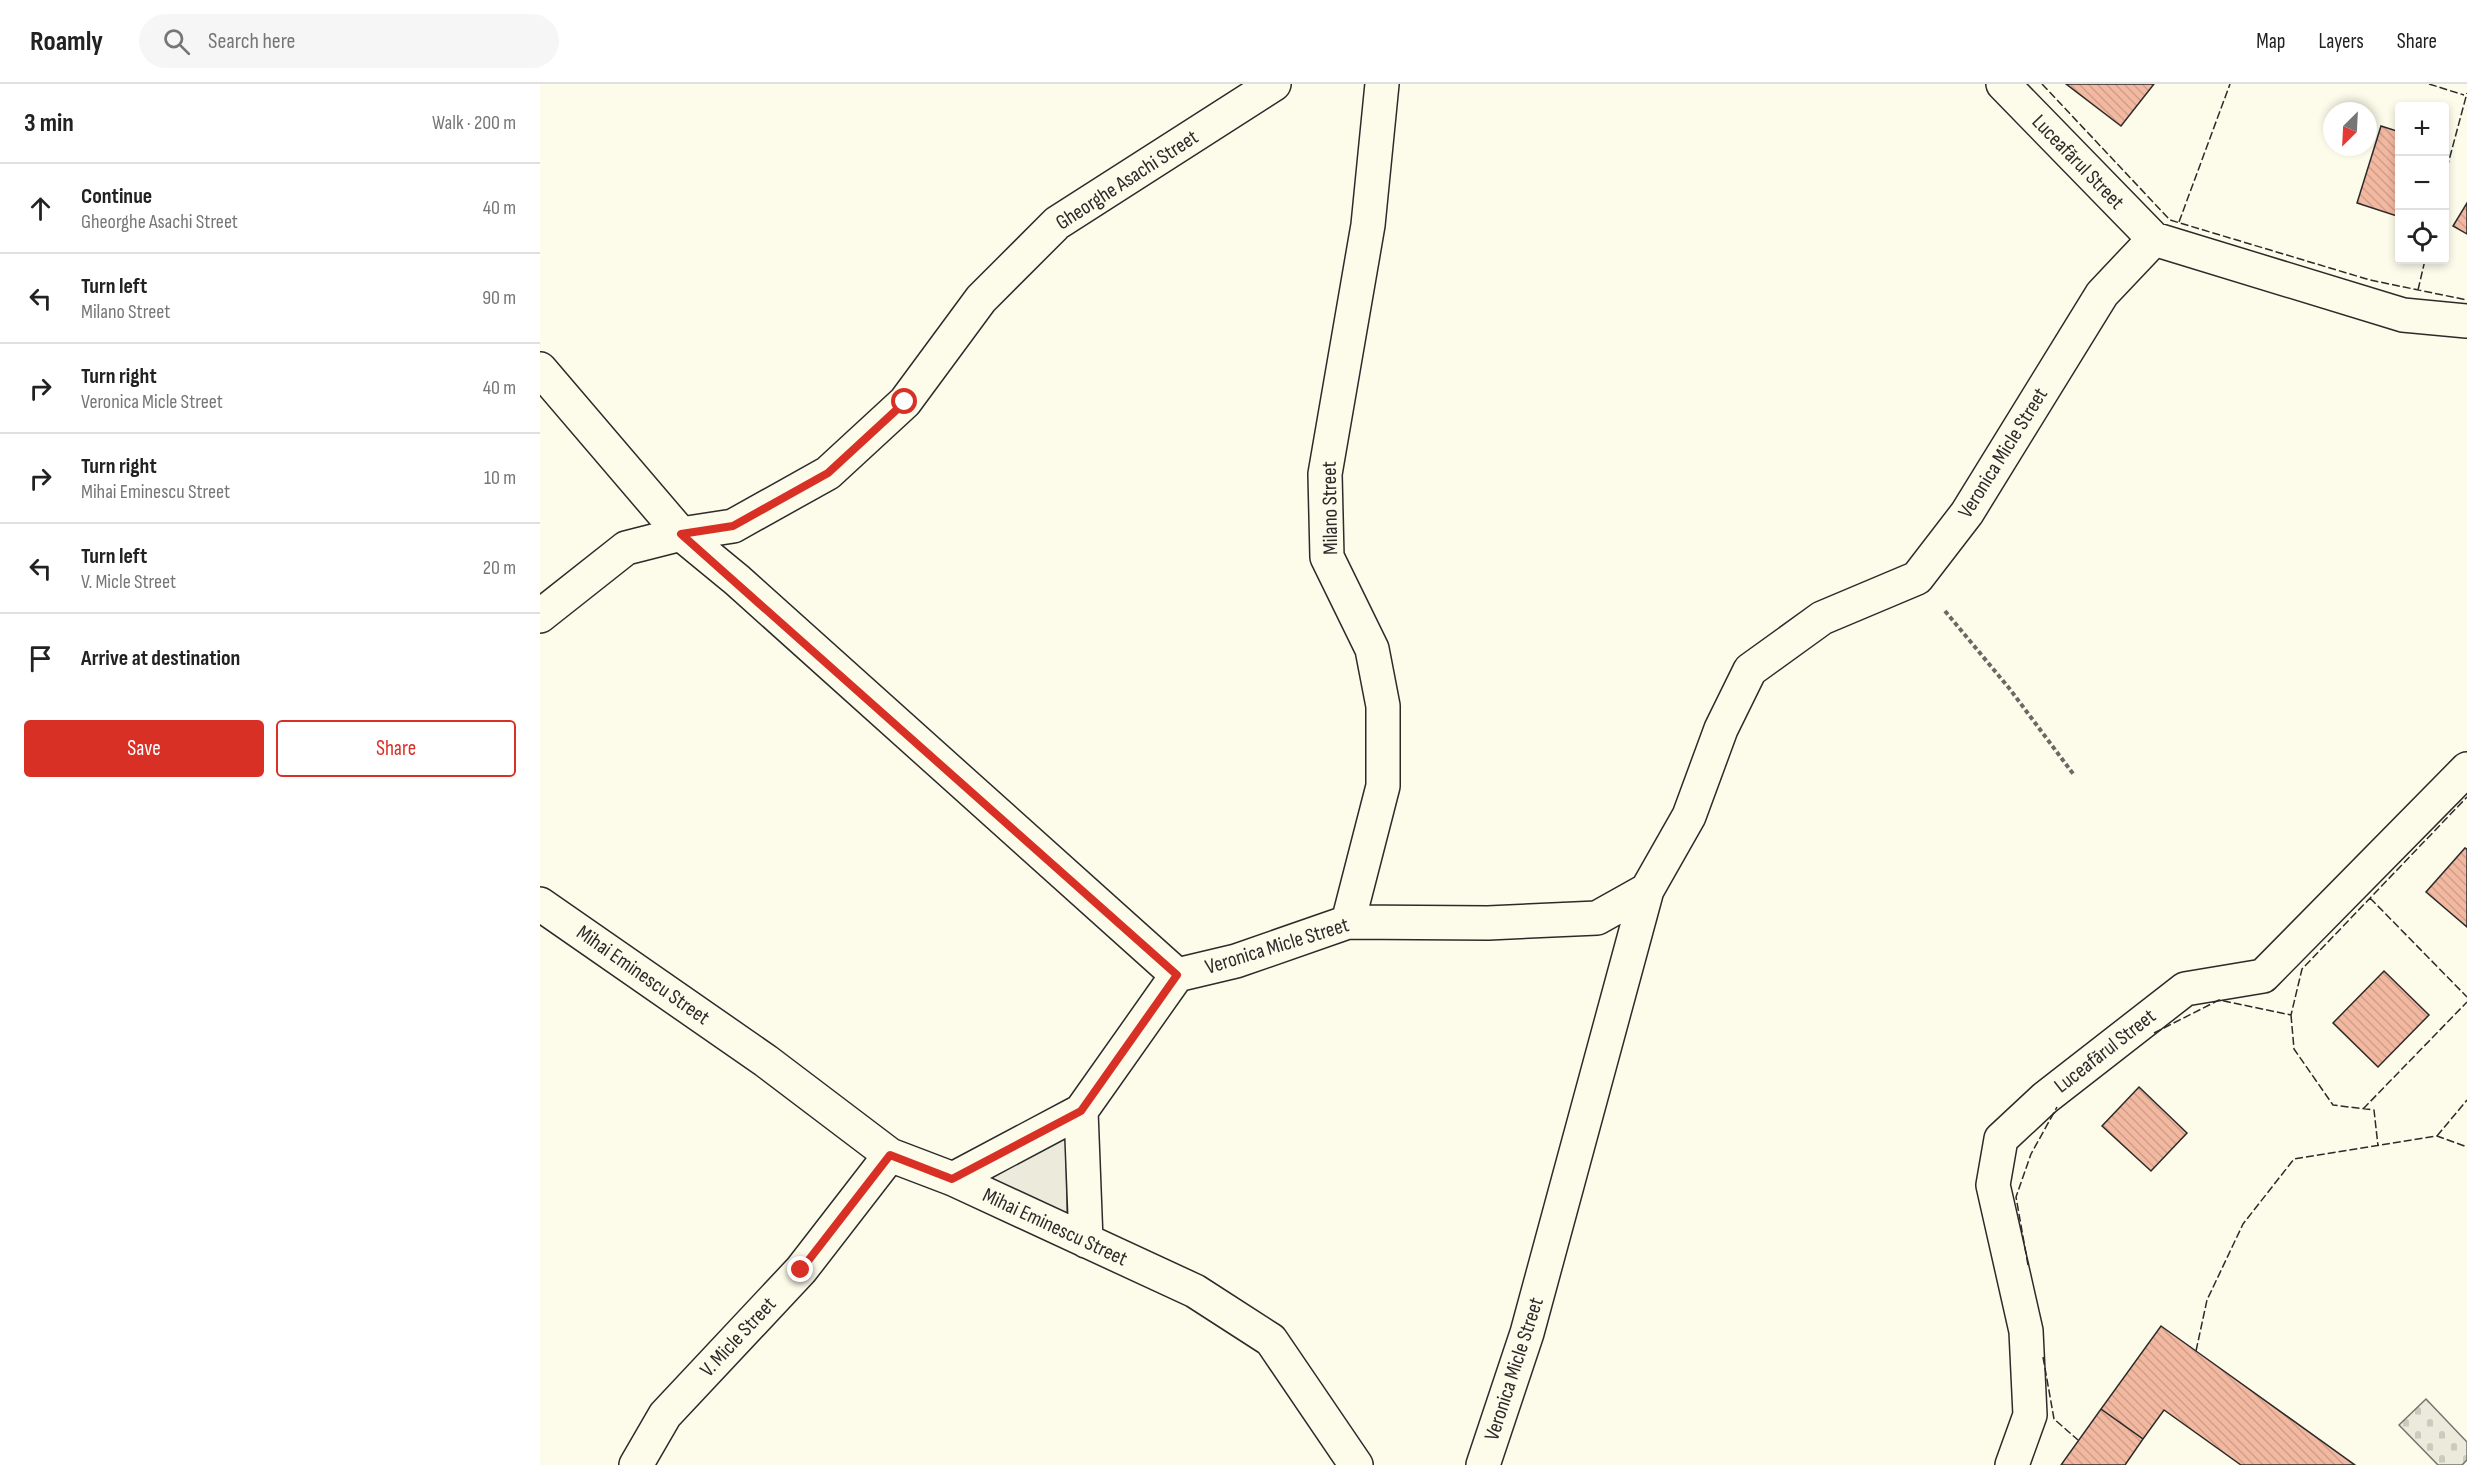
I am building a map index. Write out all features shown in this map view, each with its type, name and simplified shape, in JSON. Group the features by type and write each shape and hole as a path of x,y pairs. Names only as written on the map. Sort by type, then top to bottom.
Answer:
{"street":[{"name":"Gheorghe Asachi Street","path":"540,616 626,548 681,534 733,526 828,473 905,402 981,299 1057,223 1274,84"},
{"name":"Milano Street","path":"1348,922 1383,786 1383,705 1372,649 1327,557 1325,474 1368,225 1382,84"},
{"name":"Luceafărul Street","path":"2003,84 2154,239"},
{"path":"2154,239 2403,315 2467,321"},
{"name":"Veronica Micle Street","path":"1483,1465 1527,1333 1647,890 1689,816 1721,729 1750,670 1822,618 1917,578 1967,513 2102,294 2154,239"},
{"path":"540,369 681,534 1177,975"},
{"name":"Luceafărul Street","path":"2012,1465 2030,1415 2026,1331 1993,1185 2001,1139 2044,1098 2185,989 2263,976 2467,770"},
{"name":"Veronica Micle Street","path":"952,1179 1081,1111 1177,975 1236,961 1348,922 1488,923 1597,918 1647,890"},
{"name":"Mihai Eminescu Street","path":"540,904 766,1061 890,1155 952,1179 1196,1291 1271,1340 1356,1465"},
{"path":"1081,1111 1086,1241"},
{"name":"V. Micle Street","path":"636,1465 665,1414 801,1270 890,1155"}],"path":[{"path":"1917,578 2009,688 2074,775"}],"green space":[{"path":"1066,1136 1067,1216 990,1179"},
{"path":"2426,1399 2467,1442 2467,1460 2462,1465 2438,1465 2399,1425"}],"building":[{"path":"2066,84 2154,84 2121,126"},
{"path":"2381,126 2395,130 2395,215 2357,203 2372,156 2377,156 2377,139"},
{"path":"2467,203 2467,234 2453,226"},
{"path":"2465,848 2467,849 2467,927 2426,892"},
{"path":"2384,971 2429,1015 2378,1067 2333,1023"},
{"path":"2139,1087 2187,1133 2151,1171 2102,1126"},
{"path":"2161,1326 2355,1465 2241,1465 2164,1410 2143,1439 2101,1409"},
{"path":"2101,1409 2143,1439 2125,1465 2061,1465"}],"fence":[{"path":"2042,84 2170,220 2370,280 2467,300"},
{"path":"2179,222 2230,84"},
{"path":"2429,84 2464,95"},
{"path":"2449,160 2467,93"},
{"path":"2418,290 2424,264"},
{"path":"2154,1033 2219,1000 2291,1015 2302,969 2467,797"},
{"path":"2370,898 2467,997"},
{"path":"2363,1109 2467,1002"},
{"path":"2291,1015 2294,1049 2333,1105 2374,1110 2378,1146"},
{"path":"2437,1136 2467,1100"},
{"path":"2028,1265 2016,1197 2031,1154 2057,1107"},
{"path":"2196,1351 2207,1300 2243,1224 2294,1159 2437,1136 2467,1147"},
{"path":"2043,1357 2054,1419 2078,1440"}],"route":[{"path":"801,1270 890,1155 952,1179 1081,1111 1177,975 737,580 681,534 733,526 828,473 905,402"}]}
